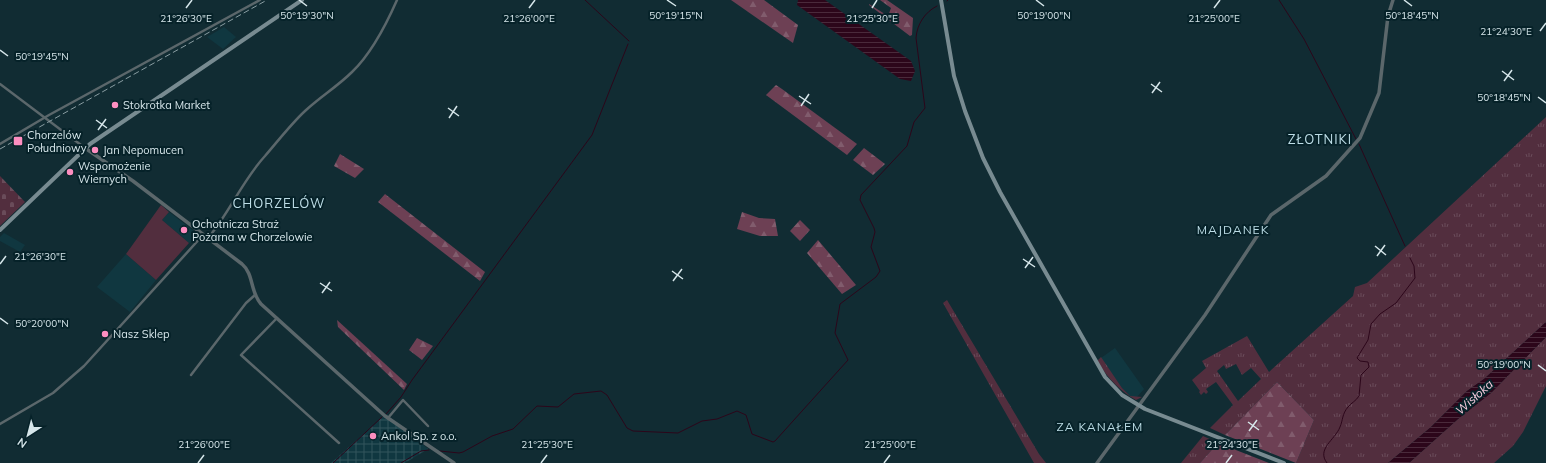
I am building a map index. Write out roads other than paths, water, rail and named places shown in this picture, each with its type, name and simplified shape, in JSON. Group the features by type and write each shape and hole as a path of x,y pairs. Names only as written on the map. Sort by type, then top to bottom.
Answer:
{"main road":[{"path":"0,230 85,148 112,128 302,0"},
{"path":"941,0 954,76 965,111 983,158 1098,366 1118,392 1138,406 1154,414 1284,463"}],"street":[{"path":"0,144 260,0"},
{"path":"208,238 219,224 250,174 265,156 304,112 352,72 364,58 385,25 397,0"},
{"path":"1097,463 1205,315 1271,215 1326,176 1360,138 1379,93 1388,16 1393,0"},
{"path":"0,84 44,119 133,182 245,266 248,271 255,295 276,318 388,418 454,463"},
{"path":"0,424 53,393 84,366 203,235"},
{"path":"191,375 246,304 255,295"},
{"path":"276,318 241,355 339,443"},
{"path":"388,418 403,400 428,426"}],"water":[{"path":"798,0 825,0 911,61 915,71 911,81 900,79 797,5"},
{"name":"Wisłoka","path":"1546,322 1546,337 1491,393 1458,419 1409,463 1388,463 1431,427 1467,391 1484,379"}],"waterway":[{"path":"585,0 629,41"},
{"path":"1279,0 1304,39 1356,139"},
{"path":"440,451 463,452 492,436 513,429 537,406 558,407 574,394 601,391 607,395 627,428 633,431 678,433 702,421 717,419 737,411 746,415 752,434 773,442 775,441 848,360 835,333 840,304 876,277 880,271 871,247 875,232 860,200 861,195 907,146 914,122 925,108 916,38 922,19 937,6"},
{"path":"386,414 401,397 592,135 628,44"},
{"path":"1359,144 1405,246"},
{"path":"1327,463 1324,458 1325,449 1338,432 1346,410 1359,396 1361,375 1369,367 1368,362 1360,361 1357,358 1368,340 1371,324 1380,314 1396,303 1415,278 1414,266 1410,258"},
{"path":"333,463 382,417"},
{"path":"401,463 421,451 429,450"}],"railway":[{"path":"0,149 267,0"}],"place":[{"name":"Stokrotka Market","path":"115,105"},
{"name":"Chorzelów Południowy","path":"18,141"},
{"name":"Jan Nepomucen","path":"95,150"},
{"name":"Wspomożenie Wiernych","path":"70,172"},
{"name":"Ochotnicza Straż Pożarna w Chorzelowie","path":"184,230"},
{"name":"Nasz Sklep","path":"105,334"},
{"name":"Ankol Sp. z o.o.","path":"373,436"}],"district":[{"name":"ZŁOTNIKI","path":"1320,139"},
{"name":"CHORZELÓW","path":"279,203"},
{"name":"MAJDANEK","path":"1233,229"},
{"name":"ZA KANAŁEM","path":"1100,426"}]}
